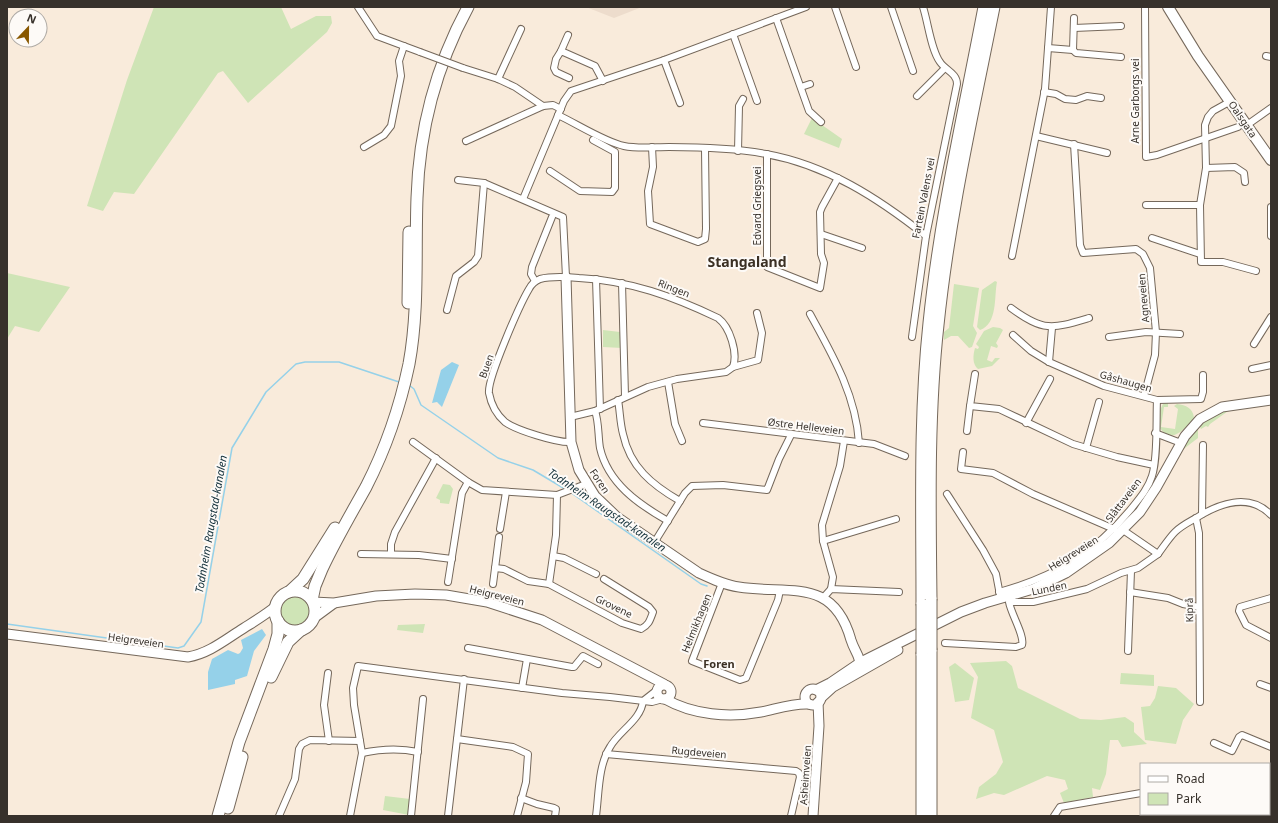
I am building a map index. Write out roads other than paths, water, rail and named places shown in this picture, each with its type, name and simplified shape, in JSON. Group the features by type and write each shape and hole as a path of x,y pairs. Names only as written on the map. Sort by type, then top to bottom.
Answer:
{"highway":[{"path":"405,363 410,187 413,154 419,122 431,77 460,7"},
{"path":"225,816 245,748 268,684 283,650 292,638 309,625 314,618 315,610 313,601 315,586 322,569 381,454 396,400 414,322 417,192 428,111 443,64 468,7"},
{"path":"922,816 926,652 923,419 929,323 936,264 949,187 984,7"},
{"path":"926,601 932,419 938,326 945,264 958,188 994,7"},
{"path":"218,816 239,742 274,649 278,634 278,621 275,607 280,598 297,585 306,574 358,485 396,400"},
{"path":"289,592 302,592 313,601"},
{"path":"278,621 286,628 301,630"},
{"path":"926,652 931,816"}],"main road":[{"name":"Oalsgata","path":"1168,7 1198,56 1231,101 1243,126 1271,160"},
{"name":"Oalsgata","path":"1174,7 1216,79"},
{"name":"Foren","path":"566,277 571,442 579,470 586,484 606,507 654,543 699,573 722,583 738,587 806,592 823,598 841,616 847,626 859,666"},
{"name":"Heigreveien","path":"659,688 658,696 677,700 688,708 711,714 733,715 760,712 813,699 825,686 859,666 969,608 1000,595 1033,589 1066,573 1090,558 1140,512 1156,488 1181,443 1195,424 1212,411 1231,405 1271,400"},
{"name":"Heigreveien","path":"313,601 334,604 382,596 415,594 446,595 514,609 542,620 641,671 659,688"},
{"name":"Heigreveien","path":"314,618 334,604"},
{"name":"Heigreveien","path":"7,634 182,657 194,656 207,651 275,607"},
{"name":"Heigreveien","path":"253,622 267,619 278,621"},
{"name":"Heigreveien","path":"659,688 669,686 667,697"},
{"name":"Asheimveien","path":"813,699 818,735 813,816"}],"street":[{"path":"358,7 377,36 463,68 498,79 515,87 543,106"},
{"path":"458,180 484,183 523,199 559,112 570,91 664,60 806,7"},
{"path":"835,7 856,67"},
{"path":"891,7 913,71"},
{"name":"Fartein Valens vei","path":"912,337 926,236 957,84 954,75 945,68 937,57 923,7"},
{"path":"1012,256 1044,92 1051,7"},
{"name":"Arne Garborgs vei","path":"1145,7 1146,157 1204,139"},
{"path":"776,18 809,111 820,122"},
{"path":"1073,50 1074,18"},
{"path":"1074,28 1121,26"},
{"path":"498,79 521,29"},
{"path":"734,34 757,101"},
{"path":"568,35 556,59 554,68 556,72 569,78"},
{"path":"364,147 384,135 391,126 401,76 400,62 404,46"},
{"path":"1048,48 1073,50 1080,54 1121,57"},
{"path":"561,51 595,66 603,81"},
{"path":"664,60 680,103"},
{"path":"917,96 945,68"},
{"path":"801,87 810,84"},
{"path":"1044,92 1056,94 1065,100 1076,100 1087,96 1101,98"},
{"path":"738,151 739,106 743,99"},
{"path":"1231,101 1213,111 1208,117 1205,125 1204,139 1206,168 1200,205 1201,262 1223,262 1256,271"},
{"name":"Edvard Griegsvei","path":"543,106 554,105 559,112 616,143 631,147 652,146 738,151 767,154 800,162 838,178 891,208 926,236"},
{"path":"466,141 543,106"},
{"path":"1204,139 1243,126 1271,108"},
{"path":"1036,136 1107,152"},
{"path":"550,171 580,191 612,192 615,188 615,152 593,140"},
{"name":"Agneveien","path":"1074,144 1080,245 1083,253 1132,248 1139,250 1143,254 1150,268 1156,332 1155,355 1144,396"},
{"path":"652,146 653,167 648,191 650,224 698,242 705,239 706,229 705,149"},
{"name":"Edvard Griegsvei","path":"767,154 767,266 820,288 824,263 821,254 822,206 838,178"},
{"path":"1206,168 1239,168 1244,173 1245,182"},
{"path":"447,310 456,276 474,262 478,256 484,183"},
{"name":"Foren","path":"523,199 563,216 566,277"},
{"path":"1146,205 1200,205"},
{"path":"1271,207 1271,236"},
{"path":"552,217 532,267 532,274 536,281 541,279 566,277"},
{"path":"821,234 862,248"},
{"path":"1152,238 1200,254"},
{"name":"Ringen","path":"566,277 596,279 647,288 677,299 718,318 727,328 735,356 733,367"},
{"name":"Foren","path":"596,279 597,410 601,450 611,474 632,497 668,521"},
{"name":"Buen","path":"536,281 529,288 514,321 495,369 488,392 496,413 506,422 556,441 571,442"},
{"path":"622,283 625,396"},
{"path":"1011,308 1026,320 1052,328 1090,318"},
{"path":"570,417 597,410 625,396 668,382 726,372 733,367 758,360 762,333 757,313"},
{"path":"810,314 846,383 859,443"},
{"path":"1254,344 1271,317"},
{"path":"1049,362 1052,328"},
{"path":"1108,337 1156,332 1180,334"},
{"name":"Gåshaugen","path":"1013,335 1031,351 1049,362 1104,386 1157,400 1201,399 1203,392 1203,374"},
{"path":"1252,369 1271,365"},
{"path":"967,431 975,374"},
{"path":"1026,423 1050,379"},
{"path":"668,382 675,424 682,441"},
{"path":"618,400 626,448 633,461 648,480 680,501"},
{"name":"Slåttaveien","path":"1119,530 1144,493 1151,479 1154,465 1157,400"},
{"path":"1086,448 1099,402"},
{"path":"970,406 1000,409 1026,423 1086,448 1128,460 1154,465"},
{"name":"Østre Helleveien","path":"703,423 880,445 905,456"},
{"path":"1155,433 1181,443"},
{"path":"654,543 687,490 692,486 722,485 767,490 778,459 791,435"},
{"path":"823,598 831,589 833,577 823,541 822,525 840,466 844,441"},
{"path":"413,442 468,482 482,490 557,495 586,484"},
{"path":"1202,514 1203,445"},
{"path":"963,452 961,468 1000,476 1033,494 1119,530 1158,554"},
{"path":"391,554 393,537 436,458"},
{"path":"448,582 462,493 468,482"},
{"path":"500,529 506,492"},
{"path":"947,494 993,570 1000,595"},
{"path":"550,584 557,495"},
{"name":"Lunden","path":"945,643 1016,647 1022,645 1022,634 1011,613 1009,602 1033,602 1051,599 1087,589 1121,573 1131,571 1146,564 1158,554 1175,532 1202,514 1227,503 1241,501 1263,508 1271,515"},
{"name":"Kiprå","path":"1196,518 1199,533 1200,702"},
{"path":"823,541 896,519"},
{"path":"493,584 499,537"},
{"path":"361,554 391,554 452,559"},
{"path":"553,556 564,558 596,574"},
{"name":"Grovene","path":"495,568 504,569 528,581 550,584 622,623 641,629 646,627 650,622 653,612 649,607 617,582 604,579"},
{"path":"1128,651 1131,571"},
{"name":"Helmikhagen","path":"722,583 692,661 740,680 746,678 778,600 780,590"},
{"path":"831,589 899,592"},
{"path":"1130,592 1168,598 1183,604 1199,607"},
{"path":"1271,598 1240,607 1239,611 1246,625 1271,638"},
{"path":"468,648 572,667 583,656 598,664"},
{"path":"522,688 527,659"},
{"path":"350,816 362,753 354,688 358,666 522,688 652,702 667,697"},
{"path":"328,673 324,705 330,741"},
{"path":"448,816 464,680"},
{"path":"1260,684 1271,688"},
{"path":"596,816 602,770 606,754 610,746 642,709 644,701 659,688"},
{"path":"411,816 423,700"},
{"path":"1214,743 1232,751 1242,735 1271,747"},
{"path":"457,739 513,747 528,754 526,782 517,816"},
{"path":"279,816 295,779 299,749 302,744 310,740 360,741"},
{"path":"362,753 378,750 402,749 418,752"},
{"name":"Rugdeveien","path":"606,754 790,770 799,773 800,777 791,816"},
{"path":"1054,816 1060,807 1140,793"},
{"path":"521,798 536,804 556,809 555,816"},
{"path":"1202,815 1206,816"}],"water":[{"path":"452,362 459,365 442,407 437,402 432,403 441,370"},
{"path":"262,629 266,635 254,651 247,676 235,680 235,684 208,690 208,672 212,659 228,650 238,654 240,653 243,648 241,640"}],"waterway":[{"name":"Todnheim Raugstad-kanalen","path":"7,624 178,648 184,646 201,622 232,448 266,392 296,364 305,362 339,362 399,382"},
{"name":"Todnheim Raugstad-kanalen","path":"409,385 414,389 421,405 498,458 533,470 565,489"},
{"name":"Todnheim Raugstad-kanalen","path":"570,492 701,584 707,586"}],"district":[{"name":"Stangaland","path":"747,262"},
{"name":"Foren","path":"719,664"}]}
